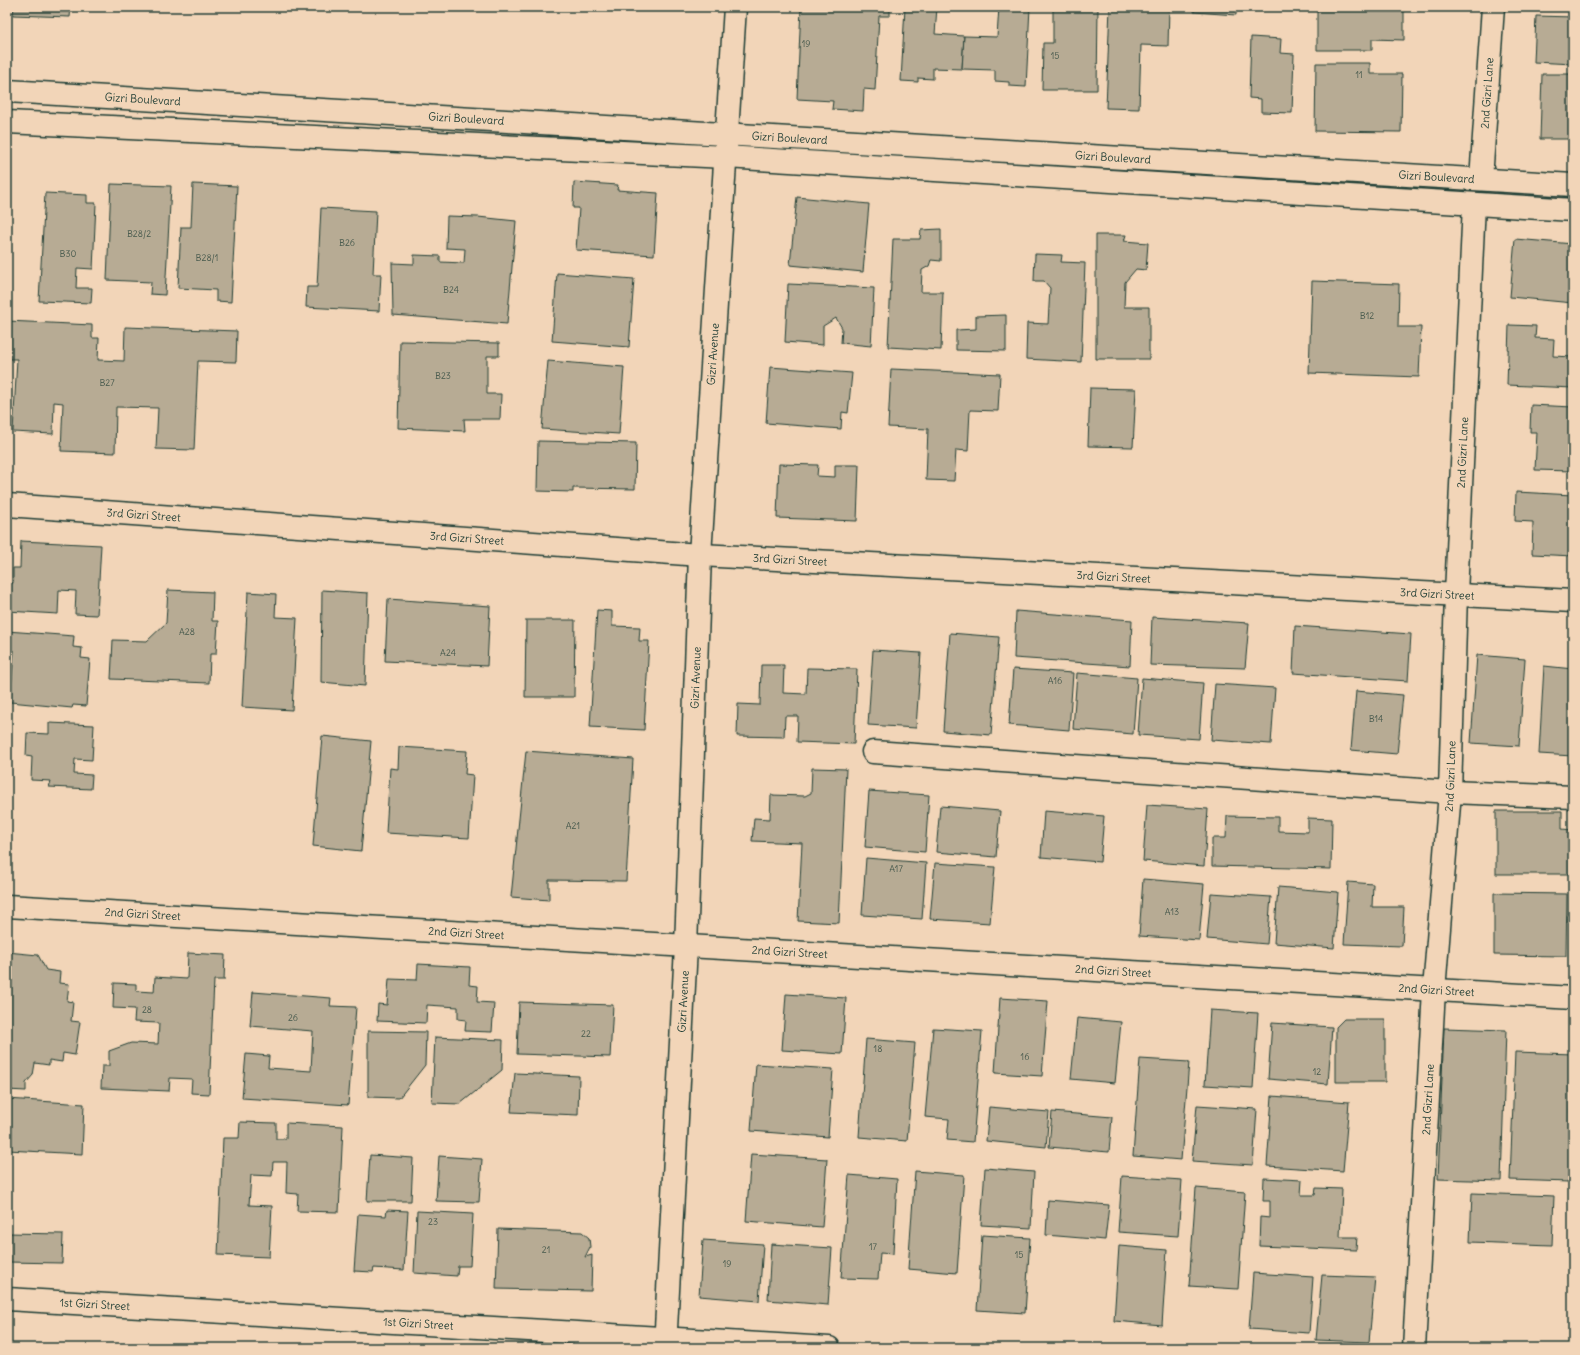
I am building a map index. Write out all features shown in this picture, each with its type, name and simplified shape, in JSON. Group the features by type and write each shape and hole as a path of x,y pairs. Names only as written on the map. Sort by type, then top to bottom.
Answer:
{"street":[{"name":"Gizri Avenue","path":"666,1344 686,946 700,555 735,7"},
{"name":"2nd Gizri Lane","path":"1481,179 1493,7"},
{"name":"Gizri Boulevard","path":"7,92 1573,184"},
{"name":"Gizri Boulevard","path":"7,122 726,157 1573,210"},
{"name":"2nd Gizri Lane","path":"1414,1348 1434,990 1450,792 1456,594 1474,204"},
{"name":"3rd Gizri Street","path":"7,505 700,555 1573,601"},
{"path":"873,752 1450,792 1573,797"},
{"name":"2nd Gizri Street","path":"7,906 1573,998"},
{"name":"1st Gizri Street","path":"7,1299 666,1344 829,1348"}],"building":[{"path":"14,7 71,7 70,17 13,15"},
{"path":"801,7 890,7 890,16 879,16 875,90 864,89 863,111 832,109 833,101 797,99"},
{"path":"905,7 937,7 935,34 964,36 962,69 933,68 933,79 918,78 918,82 901,81"},
{"path":"999,7 1030,7 1026,87 1009,86 1009,82 995,81 995,70 962,69 964,36 997,37"},
{"path":"1053,7 1098,7 1097,90 1042,90 1043,43 1053,43"},
{"path":"1110,7 1169,7 1168,46 1141,45 1139,109 1106,108"},
{"path":"1194,7 1236,7 1236,15 1194,12"},
{"path":"1317,7 1404,7 1404,40 1372,39 1372,50 1317,50"},
{"path":"1536,16 1573,17 1573,64 1534,62"},
{"path":"1251,37 1281,39 1280,53 1294,54 1292,113 1261,112 1261,99 1249,98"},
{"path":"1316,63 1370,63 1370,74 1402,74 1401,132 1315,131"},
{"path":"1542,74 1573,74 1573,139 1540,139"},
{"path":"574,182 618,185 617,190 658,193 654,255 576,250 579,208 573,208"},
{"path":"111,184 171,186 165,295 150,294 151,282 107,280"},
{"path":"193,184 237,186 231,302 216,301 216,290 178,288 181,227 191,227"},
{"path":"45,193 87,195 87,203 96,203 93,269 77,268 76,288 92,288 91,303 39,301"},
{"path":"797,197 869,204 863,272 790,265"},
{"path":"321,208 376,211 373,274 381,274 379,311 306,307 307,287 317,287"},
{"path":"447,216 478,217 516,221 507,324 393,315 392,263 414,264 414,255 440,256 440,262 464,263 465,249 446,248"},
{"path":"941,229 941,261 931,260 929,266 922,270 921,292 943,292 941,350 888,347 893,239 920,239 921,230"},
{"path":"1096,235 1126,235 1124,241 1148,243 1146,270 1136,269 1125,282 1124,307 1149,307 1149,359 1096,359"},
{"path":"1515,239 1573,244 1573,303 1510,297"},
{"path":"1035,254 1062,255 1061,262 1085,263 1081,362 1026,359 1027,323 1048,324 1050,288 1044,281 1034,281"},
{"path":"557,273 634,279 629,347 552,341"},
{"path":"1312,281 1399,284 1398,327 1421,327 1419,377 1309,373"},
{"path":"788,284 874,288 871,346 841,343 842,328 836,318 823,326 823,345 785,342"},
{"path":"1006,315 1006,351 956,350 956,330 976,329 976,316"},
{"path":"7,321 92,325 92,338 99,338 98,360 124,361 125,327 237,331 236,362 198,361 194,450 156,449 158,408 116,407 115,453 61,451 63,403 54,402 53,434 13,432 17,359 7,359"},
{"path":"1509,325 1536,326 1535,338 1554,339 1553,356 1572,357 1573,339 1573,388 1507,385"},
{"path":"400,341 499,343 499,356 487,356 487,394 501,394 500,419 464,419 465,431 398,428"},
{"path":"548,361 624,367 619,434 542,429"},
{"path":"770,367 852,373 848,413 842,412 841,429 766,423"},
{"path":"891,369 1000,374 998,411 970,410 968,451 956,450 954,481 926,480 928,429 888,427"},
{"path":"1090,388 1136,389 1133,447 1088,446"},
{"path":"1531,405 1573,407 1573,471 1535,470 1537,432 1530,432"},
{"path":"538,441 636,443 635,489 573,488 573,492 537,491"},
{"path":"779,464 818,465 817,476 835,477 835,465 859,465 857,521 777,518"},
{"path":"1516,492 1573,495 1573,556 1532,554 1533,522 1515,521"},
{"path":"21,541 101,545 97,615 75,614 76,591 59,590 58,614 7,611 7,584 13,583 13,568 20,568"},
{"path":"168,590 213,592 212,621 218,621 216,654 210,654 209,683 111,679 113,640 147,641 166,623"},
{"path":"322,590 368,593 365,686 321,682"},
{"path":"248,592 276,594 275,617 297,618 292,710 242,707"},
{"path":"388,599 490,606 487,666 385,661"},
{"path":"597,610 612,611 612,626 640,627 639,641 649,641 644,730 590,727"},
{"path":"1016,611 1132,620 1130,666 1014,658"},
{"path":"1152,617 1249,623 1245,668 1150,665"},
{"path":"526,620 575,620 574,697 525,697"},
{"path":"1295,626 1411,634 1408,681 1293,673"},
{"path":"7,631 74,636 73,647 82,648 81,658 90,659 86,706 73,705 72,708 10,702 14,651 7,651"},
{"path":"950,633 999,637 991,735 943,731"},
{"path":"873,650 921,653 916,728 868,725"},
{"path":"1477,655 1525,659 1519,746 1471,743"},
{"path":"761,665 784,665 783,693 806,694 807,668 857,669 854,744 797,742 798,716 785,716 784,737 737,736 738,704 760,705"},
{"path":"1544,666 1573,669 1573,756 1539,754"},
{"path":"1013,669 1073,673 1069,730 1009,725"},
{"path":"1077,673 1137,678 1133,734 1073,729"},
{"path":"1142,678 1203,683 1199,739 1138,735"},
{"path":"1215,684 1275,688 1271,744 1211,740"},
{"path":"1356,691 1403,695 1397,754 1351,750"},
{"path":"49,723 94,725 92,760 75,759 74,774 92,775 91,789 49,787 51,781 31,780 32,757 26,756 27,733 49,734"},
{"path":"322,736 371,741 361,851 313,846"},
{"path":"399,747 467,751 465,774 473,775 469,838 386,833 390,768 398,769"},
{"path":"526,751 633,759 626,881 549,880 549,900 511,897"},
{"path":"812,768 846,769 839,923 798,921 802,843 752,841 754,818 770,819 771,795 805,796 811,793"},
{"path":"869,791 929,795 925,852 865,847"},
{"path":"1147,805 1208,809 1204,866 1143,861"},
{"path":"940,806 1000,811 996,857 936,852"},
{"path":"1044,811 1104,816 1100,862 1041,857"},
{"path":"1496,811 1562,811 1562,829 1572,830 1572,874 1496,874"},
{"path":"1227,816 1278,817 1278,831 1308,832 1308,818 1332,819 1331,869 1212,866 1212,838 1226,838"},
{"path":"866,858 926,863 922,919 862,915"},
{"path":"935,863 995,867 990,923 930,919"},
{"path":"1143,879 1204,884 1199,940 1139,936"},
{"path":"1348,882 1373,884 1372,907 1404,907 1402,946 1344,944"},
{"path":"1278,887 1338,892 1334,948 1274,943"},
{"path":"1211,893 1271,897 1267,944 1207,939"},
{"path":"1494,893 1567,894 1566,956 1494,955"},
{"path":"7,952 38,955 46,970 60,972 59,983 69,984 67,1001 73,1002 71,1021 80,1022 75,1055 63,1053 62,1062 49,1060 49,1065 35,1063 33,1075 26,1083 26,1091 7,1090"},
{"path":"188,953 225,955 224,980 214,980 209,1094 191,1093 192,1079 170,1078 169,1091 101,1088 102,1066 109,1066 109,1051 131,1043 158,1044 159,1023 134,1022 135,1009 113,1008 114,983 136,984 136,991 154,992 155,977 187,979"},
{"path":"418,964 470,967 469,985 478,986 477,1002 494,1003 492,1032 465,1031 466,1020 458,1019 458,1007 427,1005 426,1023 377,1021 378,1004 387,1005 389,979 417,980"},
{"path":"253,992 331,998 330,1006 356,1007 348,1105 242,1098 246,1054 269,1056 268,1068 311,1071 313,1031 250,1026"},
{"path":"786,994 846,998 842,1054 782,1050"},
{"path":"1000,998 1048,1001 1042,1076 995,1073"},
{"path":"519,1002 613,1005 610,1057 517,1054"},
{"path":"1210,1010 1258,1013 1253,1088 1205,1085"},
{"path":"1077,1018 1121,1022 1115,1083 1071,1079"},
{"path":"1344,1019 1385,1019 1385,1082 1336,1082 1336,1027"},
{"path":"1272,1023 1332,1027 1328,1084 1268,1079"},
{"path":"933,1028 982,1031 973,1142 947,1140 949,1119 925,1117"},
{"path":"1444,1028 1506,1030 1501,1181 1438,1179"},
{"path":"368,1031 426,1032 425,1065 399,1098 368,1097"},
{"path":"435,1037 503,1040 502,1070 460,1104 432,1103"},
{"path":"866,1039 915,1043 907,1141 859,1137"},
{"path":"1515,1052 1573,1054 1569,1182 1510,1180"},
{"path":"1140,1059 1189,1062 1181,1160 1133,1156"},
{"path":"756,1064 833,1069 828,1137 751,1131"},
{"path":"515,1073 579,1076 578,1115 511,1112"},
{"path":"1272,1096 1349,1102 1343,1171 1267,1166"},
{"path":"7,1099 84,1104 82,1154 7,1150"},
{"path":"1197,1105 1257,1109 1253,1165 1192,1161"},
{"path":"989,1107 1049,1112 1046,1147 986,1141"},
{"path":"1052,1112 1112,1117 1109,1152 1049,1147"},
{"path":"240,1122 276,1123 276,1139 286,1139 286,1123 343,1126 339,1212 297,1211 298,1194 286,1193 287,1162 273,1162 272,1176 251,1175 249,1205 272,1206 269,1257 218,1255 223,1138 239,1138"},
{"path":"751,1154 827,1159 822,1227 746,1221"},
{"path":"370,1155 413,1158 411,1201 367,1201"},
{"path":"439,1156 482,1159 479,1202 436,1201"},
{"path":"985,1168 1034,1172 1031,1228 981,1225"},
{"path":"915,1171 964,1175 957,1273 908,1269"},
{"path":"849,1175 897,1179 893,1254 880,1253 878,1279 841,1278"},
{"path":"1122,1176 1182,1180 1178,1236 1118,1232"},
{"path":"1264,1178 1302,1180 1301,1195 1315,1195 1316,1188 1342,1189 1340,1237 1357,1237 1356,1250 1259,1246 1260,1217 1270,1218 1270,1201 1263,1201"},
{"path":"1196,1188 1245,1192 1238,1289 1189,1286"},
{"path":"1472,1193 1554,1196 1552,1245 1470,1242"},
{"path":"1048,1200 1109,1205 1105,1240 1046,1235"},
{"path":"387,1210 408,1211 404,1270 374,1268 373,1272 354,1271 358,1214 386,1216"},
{"path":"417,1211 473,1214 470,1266 458,1266 457,1276 414,1273"},
{"path":"498,1229 582,1232 589,1238 590,1247 585,1257 592,1255 591,1291 496,1289"},
{"path":"7,1233 63,1234 62,1263 7,1262"},
{"path":"982,1235 1030,1238 1025,1313 977,1310"},
{"path":"703,1240 763,1244 759,1301 699,1296"},
{"path":"771,1244 832,1248 828,1305 768,1300"},
{"path":"1119,1246 1167,1250 1162,1325 1114,1321"},
{"path":"1253,1273 1313,1277 1309,1333 1249,1329"},
{"path":"1322,1275 1375,1277 1369,1342 1316,1340"}]}
